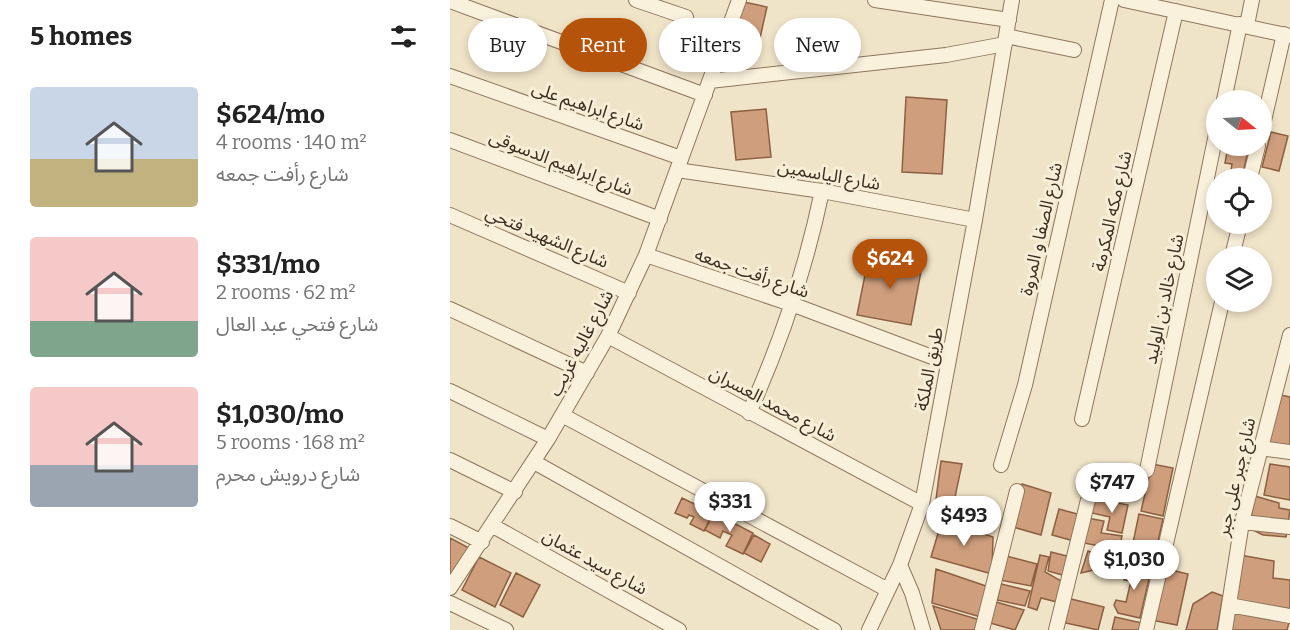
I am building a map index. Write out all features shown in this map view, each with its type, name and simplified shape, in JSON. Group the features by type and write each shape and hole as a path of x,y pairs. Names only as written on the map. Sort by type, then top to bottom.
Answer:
{"street":[{"path":"636,0 686,17"},
{"name":"شارع غاليه غريب","path":"450,588 534,462 608,336 646,255 739,0"},
{"path":"875,0 1009,20"},
{"name":"طريق الملكة","path":"869,630 900,565 922,504 975,220 1012,0"},
{"name":"شارع الصفا و المروة","path":"1001,465 1025,385 1112,0"},
{"path":"1124,0 1287,35 1272,91"},
{"path":"1226,90 1243,24 1252,0"},
{"path":"450,1 705,95"},
{"name":"شارع مكه المكرمة","path":"1082,419 1176,10"},
{"path":"710,81 946,55 1006,40 1074,50"},
{"name":"شارع ابراهيم على","path":"450,76 679,164"},
{"name":"شارع ابراهيم الدسوقى","path":"450,140 660,219"},
{"name":"شارع خالد بن الوليد","path":"1147,470 1212,156"},
{"name":"شارع الياسمين","path":"679,164 975,220"},
{"path":"749,413 774,360 794,305 822,191"},
{"name":"شارع الشهيد فتحي","path":"450,215 629,292"},
{"name":"شارع رأفت جمعه","path":"646,255 794,305 948,363"},
{"path":"450,309 587,373"},
{"path":"1146,630 1220,312"},
{"name":"شارع جبر على جبر","path":"1225,630 1242,522 1260,448 1285,376 1290,335"},
{"name":"شارع محمد العسران","path":"608,336 922,504"},
{"path":"450,391 548,439"},
{"path":"562,415 888,590"},
{"path":"1260,448 1290,452"},
{"path":"450,460 515,492"},
{"path":"534,462 834,630"},
{"path":"982,630 1017,491"},
{"path":"1056,630 1088,500"},
{"path":"1242,522 1290,527"},
{"path":"450,526 482,542"},
{"name":"شارع سيد عثمان","path":"493,526 679,630"},
{"path":"900,565 912,593 921,627"},
{"path":"450,603 506,630"},
{"path":"1229,605 1290,615"}],"building":[{"path":"739,1 767,7 762,29 762,18 736,18"},
{"path":"906,97 947,100 942,174 902,172"},
{"path":"766,109 771,157 736,160 731,112"},
{"path":"1272,132 1288,136 1279,171 1262,167 1265,156 1272,156"},
{"path":"1226,156 1247,156 1244,168 1231,168 1232,164 1225,163"},
{"path":"869,255 922,266 911,325 857,315"},
{"path":"1281,395 1290,397 1290,452 1264,455"},
{"path":"941,461 962,464 954,502 935,507"},
{"path":"1152,464 1173,468 1163,516 1141,511"},
{"path":"1270,464 1290,467 1290,500 1264,495"},
{"path":"1022,484 1051,493 1041,535 1013,527"},
{"path":"1255,496 1279,503 1279,508 1290,510 1286,537 1263,535 1249,528"},
{"path":"682,498 713,513 704,531 690,524 694,517 689,515 687,518 675,513"},
{"path":"1095,498 1128,505 1122,533 1107,530 1110,517 1092,513"},
{"path":"1059,509 1081,515 1074,541 1052,535"},
{"path":"714,513 753,533 743,554 726,546 732,535 723,531 720,538 705,530"},
{"path":"1139,514 1163,519 1152,568 1129,562"},
{"path":"1087,518 1104,521 1101,533 1122,536 1119,550 1084,543"},
{"path":"942,520 993,537 992,574 931,557"},
{"path":"754,535 770,544 761,562 744,553"},
{"path":"450,538 469,548 453,577 450,575"},
{"path":"1088,551 1110,559 1107,567 1081,573"},
{"path":"1051,552 1071,557 1066,576 1048,571"},
{"path":"1040,555 1049,557 1045,572 1063,582 1057,602 1041,598 1037,610 1028,607"},
{"path":"1240,555 1274,561 1273,578 1290,580 1290,619 1287,630 1229,630"},
{"path":"1006,556 1037,564 1031,586 1000,580"},
{"path":"479,557 511,573 495,607 462,590"},
{"path":"1127,564 1151,570 1140,618 1118,613 1114,605 1116,600 1126,602 1131,581 1124,580"},
{"path":"1163,568 1188,574 1177,625 1151,620"},
{"path":"936,569 989,587 981,617 932,603"},
{"path":"516,573 540,585 523,617 500,605"},
{"path":"1001,584 1030,591 1025,606 997,600"},
{"path":"1212,592 1223,596 1217,630 1186,630 1193,604"},
{"path":"1067,598 1104,607 1098,630 1061,622"},
{"path":"996,602 1024,610 1015,630 990,623"},
{"path":"933,606 980,620 977,630 941,630"},
{"path":"1115,617 1142,623 1140,630 1112,630"}]}
